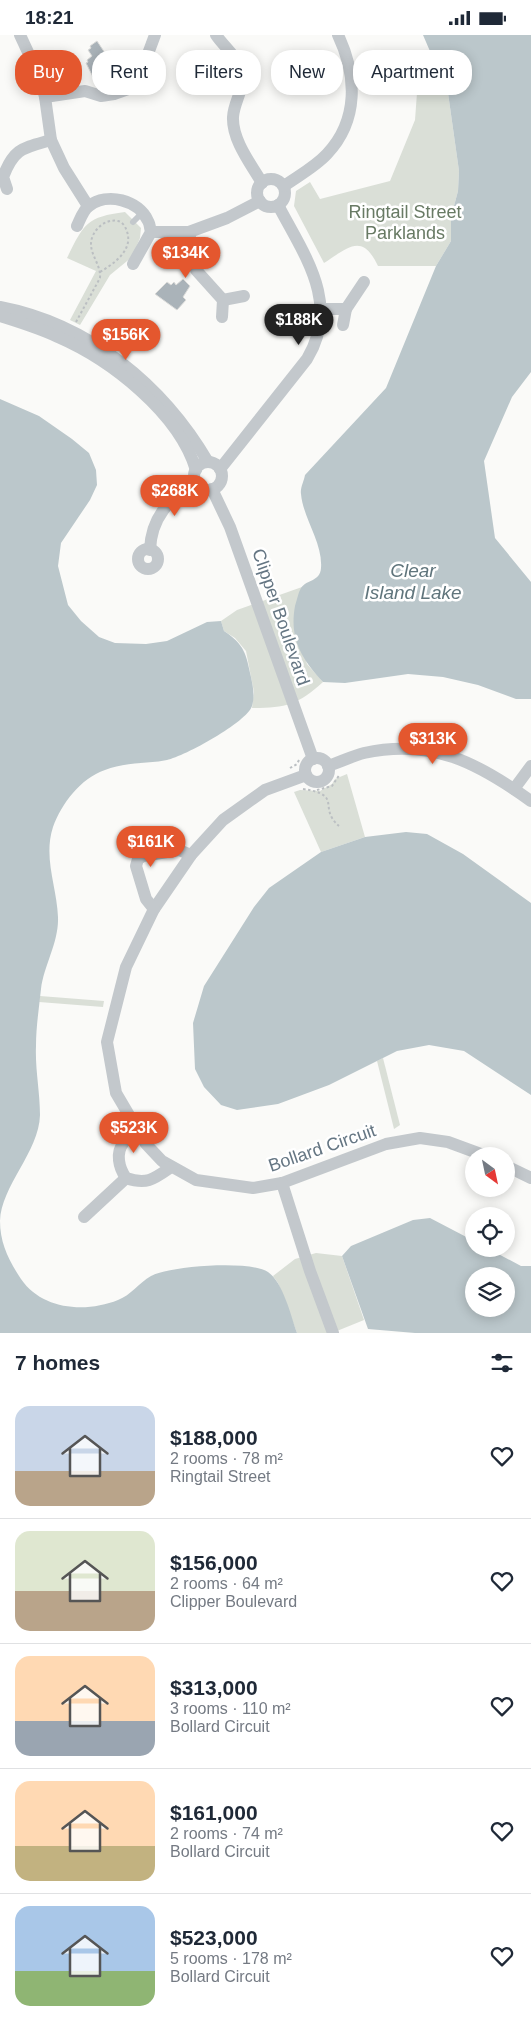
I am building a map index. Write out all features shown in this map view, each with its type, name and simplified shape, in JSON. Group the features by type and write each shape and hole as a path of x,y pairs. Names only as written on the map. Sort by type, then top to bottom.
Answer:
{"street":[{"path":"20,35 40,78 45,97 51,140 64,168 88,206"},
{"path":"45,97 85,91 101,96 128,89 139,78 155,35"},
{"path":"216,35 233,54 241,68 243,80 233,115 233,126 237,139 262,183"},
{"path":"284,186 327,155 344,129 351,106 352,74 347,54 338,35"},
{"path":"3,181 13,156 22,150 51,140"},
{"path":"274,179 284,186 285,195 278,205 270,207 260,201 258,191 262,183 274,179"},
{"path":"77,226 88,206 108,199 120,199 129,203 138,218 148,220 151,232 133,264"},
{"path":"151,232 188,232 227,218 260,201"},
{"path":"220,469 213,463 202,463 194,474 196,483 202,489 212,489 221,481 220,469 307,359 317,340 321,309 318,285 278,205"},
{"path":"188,232 196,270 223,300 222,317"},
{"path":"343,325 346,309 364,282"},
{"path":"223,300 244,296"},
{"path":"0,307 71,331 101,348 151,387 182,422 208,462"},
{"path":"321,309 346,309"},
{"path":"0,316 58,336 97,358 123,377 152,403 174,428 192,456 196,469"},
{"path":"150,550 154,527 168,502 196,483"},
{"name":"Clipper Boulevard","path":"212,489 230,527 313,759"},
{"path":"328,766 364,753 409,747 448,754 485,770 531,801"},
{"path":"313,759 320,759 328,766 328,773 321,781 314,782 306,775 307,763 313,759"},
{"path":"514,789 531,766"},
{"name":"Bollard Circuit","path":"306,775 264,791 223,820 190,855 154,909 126,967 107,1042 116,1093 137,1131 146,1143 170,1167 196,1180 253,1188 282,1183 386,1144 420,1138 448,1142 465,1148"},
{"path":"154,909 146,899 136,866 138,859 143,855 179,850 190,855"},
{"path":"137,1131 123,1142 120,1153 119,1163 126,1178 136,1181 153,1181 170,1167"},
{"path":"515,1170 531,1178"},
{"path":"84,1217 126,1178"},
{"path":"282,1183 310,1271 333,1333"}],"path":[{"path":"71,331 100,278 100,272 91,244 92,237 102,225 111,221 119,221 123,224 128,236 126,248 114,262 100,272"}],"green space":[{"name":"Ringtail Street Parklands","path":"417,95 448,95 459,171 458,191 451,217 451,241 436,266 378,266 372,255 360,246 347,248 324,263 294,206 296,191 310,182 320,199 390,181 415,120"},
{"path":"125,212 141,228 140,238 132,257 110,275 80,325 70,320 96,271 67,258 78,237 88,224 102,217"},
{"path":"302,587 294,616 307,664 323,682 306,696 290,704 252,708 254,692 246,651 235,638 224,631 221,621 237,610"},
{"path":"347,774 365,837 321,852 294,792 300,790 320,791 332,784 335,779"},
{"path":"40,996 104,1001 103,1007 39,1002"},
{"path":"383,1058 400,1125 394,1129 377,1061"},
{"path":"316,1253 342,1256 364,1320 332,1333 297,1333 278,1283 273,1276 295,1259"}],"water":[{"name":"Clear Island Lake","path":"423,35 531,35 531,372 512,397 484,461 495,538 531,582 531,699 516,699 478,685 443,677 408,674 345,683 323,682 303,657 294,629 295,606 300,590 318,576 321,568 319,549 305,512 301,492 305,475 386,388 436,266 451,241 451,217 458,191 459,171 448,95 472,95 472,50 429,50"},
{"path":"0,399 39,416 72,439 89,453 96,470 97,485 90,500 61,543 58,566 68,605 81,621 99,637 115,643 146,644 167,641 207,622 221,621 224,631 244,651 254,695 252,706 248,713 228,729 176,757 167,760 112,767 96,774 73,793 61,809 53,827 49,850 58,926 41,989 36,1032 40,1115 38,1129 27,1156 7,1195 0,1221"},
{"path":"406,832 427,834 463,854 531,903 531,1095 464,1051 429,1045 397,1051 329,1085 278,1104 237,1110 221,1105 204,1087 195,1069 193,1023 204,986 254,907 269,888 321,852 365,837"},
{"path":"430,1218 465,1236 465,1257 504,1257 521,1266 531,1266 531,1333 415,1333 368,1329 342,1256 351,1246 413,1220"},
{"path":"0,1229 9,1259 21,1279 30,1289 52,1303 65,1306 92,1307 123,1298 151,1276 161,1272 192,1267 245,1266 259,1268 268,1272 278,1283 297,1333 0,1333"}],"building":[{"path":"97,41 103,50 92,50 92,56 88,50 91,48 90,46"},
{"path":"92,56 92,75 86,63 88,62 87,60"},
{"path":"183,279 190,286 183,297 186,300 177,310 155,294 167,282 171,285 174,282 176,285"}]}
